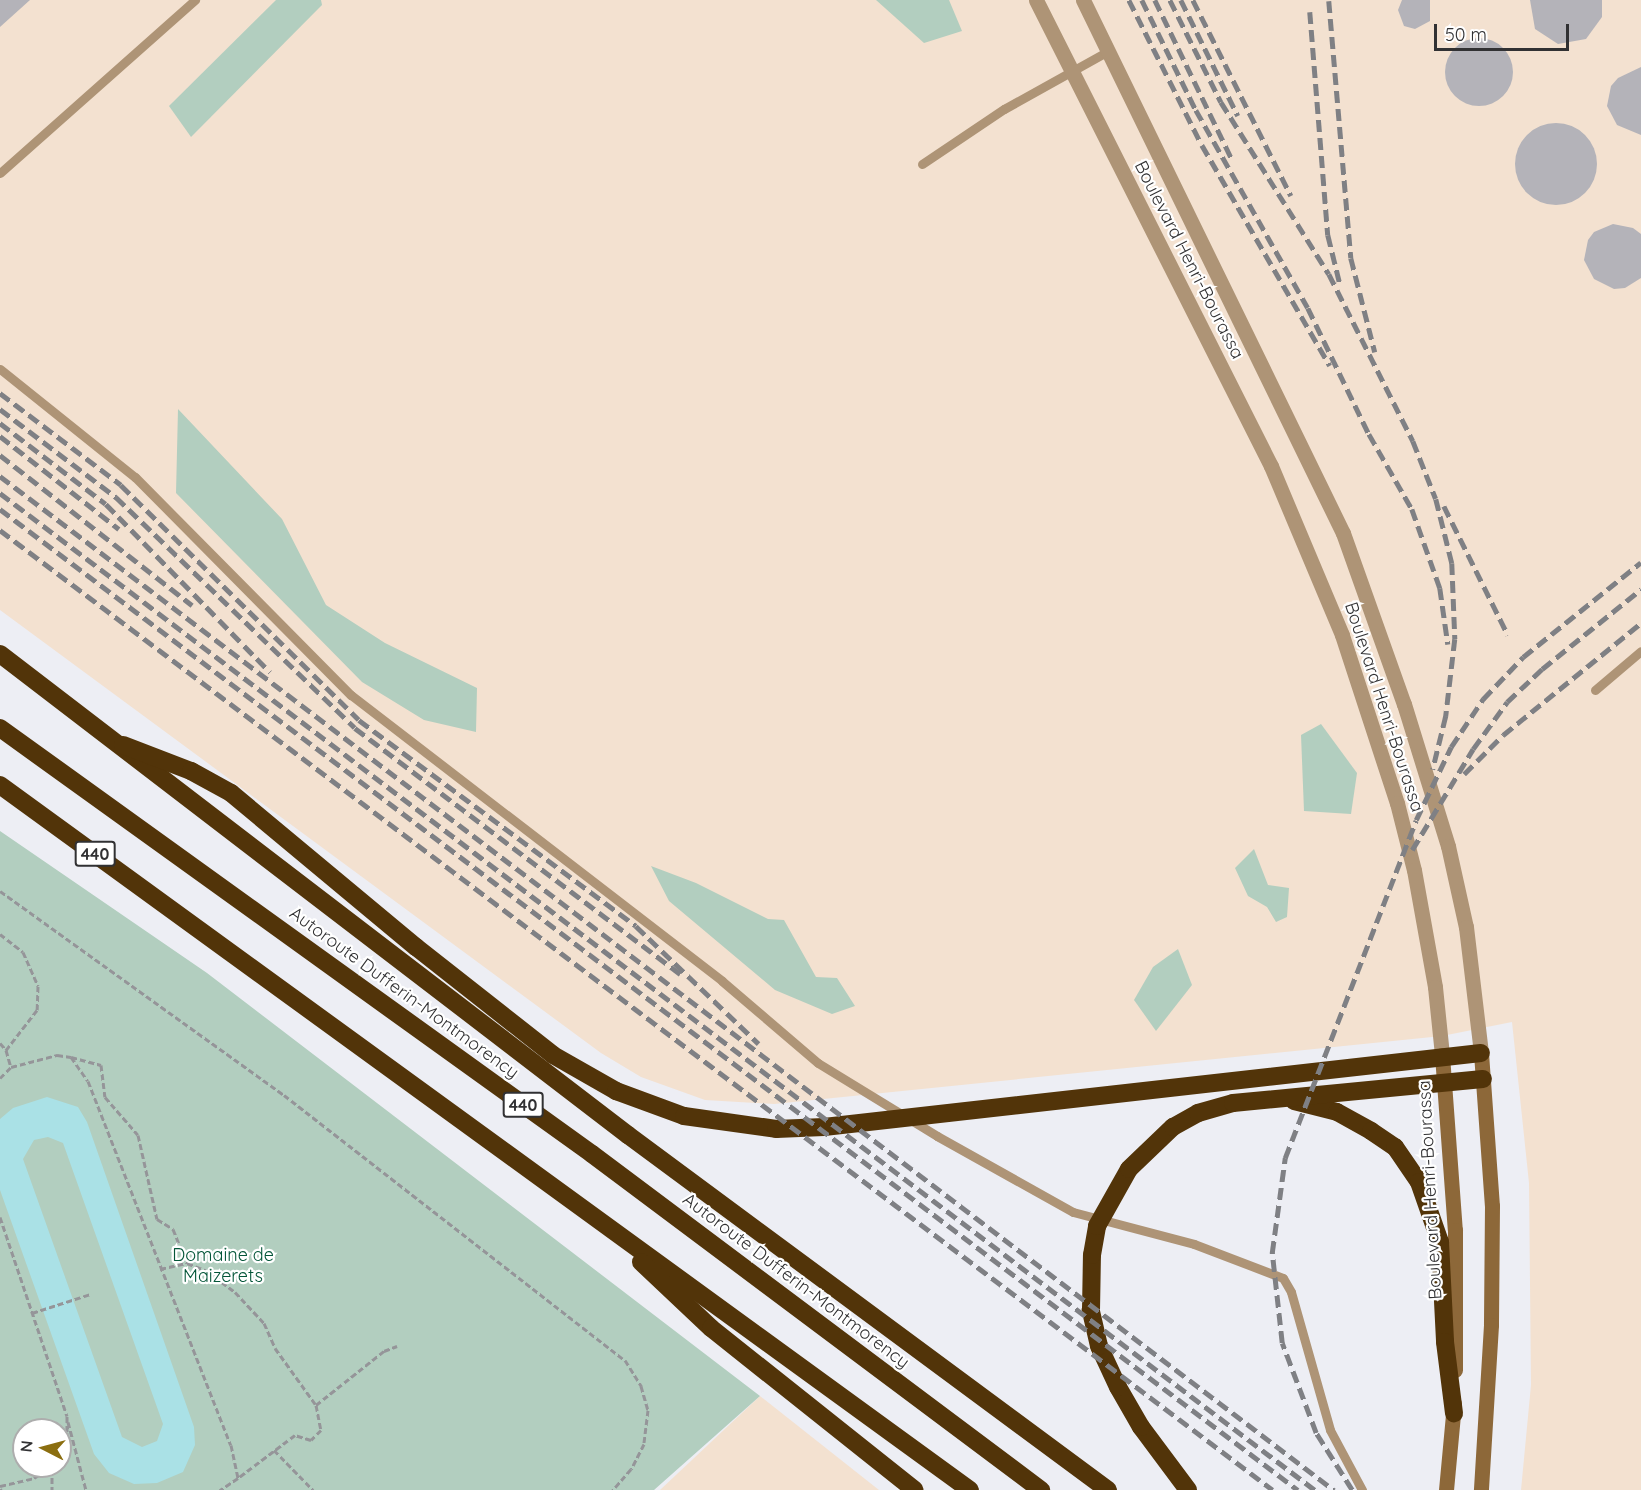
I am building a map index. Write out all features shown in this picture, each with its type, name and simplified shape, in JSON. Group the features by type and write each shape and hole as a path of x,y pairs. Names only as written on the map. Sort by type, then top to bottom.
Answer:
{"highway":[{"path":"0,654 123,745 628,1135 1108,1490"},
{"name":"Autoroute Dufferin-Montmorency","path":"0,728 592,1154 1041,1490"},
{"path":"123,745 191,771 231,793 416,947 553,1055 651,1106 722,1124 805,1128 951,1116 1339,1066 1481,1053"},
{"name":"440","path":"0,785 970,1490"},
{"path":"1188,1490 1168,1465 1118,1387 1099,1346 1091,1292 1097,1226 1129,1169 1173,1127 1198,1113 1233,1103 1280,1100 1342,1090 1484,1079"},
{"path":"1280,1100 1309,1103 1337,1112 1395,1147 1419,1182 1440,1242 1445,1342 1454,1413"},
{"path":"587,1211 711,1328 915,1490"}],"main road":[{"name":"Boulevard Henri-Bourassa","path":"1481,1053 1492,1206 1491,1325 1481,1490"},
{"name":"Boulevard Henri-Bourassa","path":"1442,1056 1455,1230 1454,1413 1446,1490"}],"street":[{"name":"Boulevard Henri-Bourassa","path":"1036,0 1272,466 1342,636 1397,803 1428,948 1442,1056"},
{"name":"Boulevard Henri-Bourassa","path":"1083,0 1343,533 1404,704 1448,846 1466,927 1481,1053"}],"lane":[{"path":"0,173 195,0"},
{"path":"922,164 1004,109 1108,51"},
{"path":"0,369 135,477 351,695 722,981 819,1063 947,1142 1073,1212 1194,1244 1283,1278 1291,1292 1330,1430 1362,1490"},
{"path":"1595,690 1641,651"}],"path":[{"path":"0,891 284,1095 625,1360 641,1386 648,1410 644,1444 631,1469 613,1490"},
{"path":"0,934 23,952 38,986 37,1010 6,1050"},
{"path":"0,1043 6,1050 11,1067"},
{"path":"0,1078 11,1067 57,1055 101,1065 105,1097 138,1135 158,1219 173,1229 183,1245 187,1263"},
{"path":"70,1057 88,1081 231,1445 238,1478"},
{"path":"0,1217 67,1416 86,1490"},
{"path":"160,1269 187,1263 207,1271 235,1292 264,1323 276,1348 316,1405 321,1430 311,1440 295,1435 220,1490"},
{"path":"32,1313 91,1294"},
{"path":"316,1405 352,1379 384,1351 397,1346"},
{"path":"274,1450 313,1490"},
{"path":"1,1488 34,1478"}],"shaded area":[{"path":"0,0 1641,0 1641,1490 1521,1490 1531,1385 1529,1183 1512,1022 1442,1036 774,1104 705,1100 641,1077 601,1053 0,610"},
{"path":"760,1396 879,1490 660,1490"}],"green space":[{"path":"276,0 321,0 322,5 191,137 169,106"},
{"path":"876,0 949,0 962,31 924,43"},
{"path":"178,409 282,519 326,605 385,643 477,688 476,732 424,720 362,682 176,493"},
{"path":"1321,724 1357,773 1351,814 1304,811 1301,735"},
{"name":"Domaine de Maizerets","path":"0,831 207,973 760,1396 654,1490 0,1490"},
{"path":"1254,849 1268,885 1289,888 1287,917 1276,922 1267,907 1248,896 1235,868"},
{"path":"651,866 696,883 768,919 784,920 816,977 837,978 855,1006 832,1014 775,990 669,901"},
{"path":"1178,949 1192,985 1156,1031 1134,1000 1153,967"}],"water":[{"path":"47,1097 78,1107 87,1122 194,1427 195,1445 183,1472 157,1483 134,1484 109,1473 94,1454 0,1190 0,1119 13,1108","holes":["48,1137 63,1143 163,1424 157,1441 142,1447 122,1437 23,1159 34,1140"]}],"building":[{"path":"0,0 30,0 0,27"},
{"path":"1402,0 1430,0 1430,21 1415,29 1404,26 1398,10"},
{"path":"1530,0 1602,0 1602,17 1586,39 1558,44 1535,29"},
{"path":"1486,38 1498,44 1507,53 1513,65 1511,85 1503,96 1486,106 1472,106 1455,96 1447,85 1445,65 1455,48 1466,40"},
{"path":"1641,67 1641,135 1617,125 1607,106 1611,86 1618,78"},
{"path":"1556,123 1572,126 1585,135 1594,148 1597,164 1594,180 1585,193 1572,202 1556,205 1540,202 1527,193 1518,180 1515,164 1518,148 1527,135 1540,126"},
{"path":"1613,224 1633,228 1641,234 1641,278 1625,288 1614,289 1594,279 1584,260 1588,240 1594,232"}],"railway":[{"path":"1129,0 1202,145 1330,366"},
{"path":"1142,0 1196,110 1308,308 1369,434 1412,509 1440,588 1448,644"},
{"path":"1155,0 1233,161"},
{"path":"1170,0 1221,102 1329,274 1413,441 1436,499 1452,563 1455,639 1446,716 1433,769"},
{"path":"1181,0 1238,116"},
{"path":"1193,0 1291,196"},
{"path":"1329,1 1351,258 1375,352"},
{"path":"1310,12 1328,235 1340,284"},
{"path":"0,393 121,485 359,720 636,926 759,1044"},
{"path":"0,409 116,497 355,728 680,974"},
{"path":"0,423 106,504 270,672"},
{"path":"0,436 119,529"},
{"path":"0,455 192,605"},
{"path":"0,476 1334,1490"},
{"path":"0,493 1315,1490"},
{"path":"1444,506 1508,635"},
{"path":"0,509 1298,1490"},
{"path":"0,530 1273,1490"},
{"path":"1352,1490 1316,1433 1282,1343 1272,1253 1285,1158 1416,820 1451,747 1483,699 1523,657 1641,562"},
{"path":"1412,850 1473,749 1507,702 1542,669 1641,589"},
{"path":"1464,774 1503,735 1641,623"}]}
